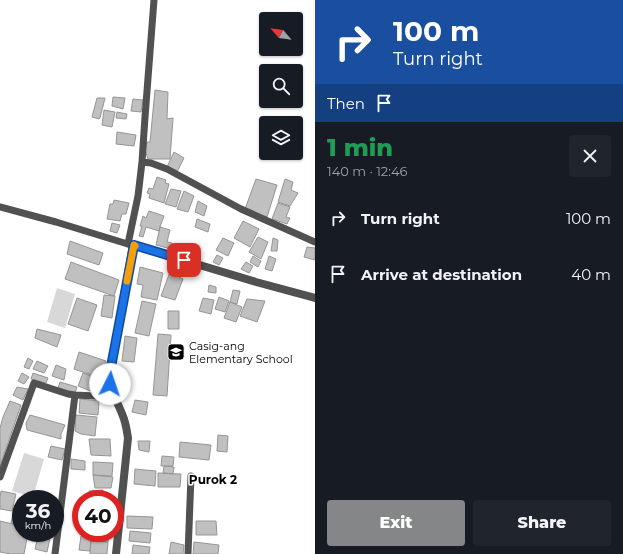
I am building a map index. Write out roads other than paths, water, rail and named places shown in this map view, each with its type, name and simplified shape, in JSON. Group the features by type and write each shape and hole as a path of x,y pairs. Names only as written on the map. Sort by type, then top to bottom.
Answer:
{"street":[{"path":"116,554 128,438 125,420 110,384 110,371 138,196 142,162 154,0"},
{"path":"142,162 151,163 166,169 241,209 315,242"},
{"path":"0,207 315,298"},
{"path":"0,477 34,383 60,392 75,395 114,396"},
{"path":"55,554 75,395"},
{"path":"188,554 191,476"}],"place":[{"name":"Casig-ang Elementary School","path":"176,352"}],"district":[{"name":"Purok 2","path":"213,479"}]}
